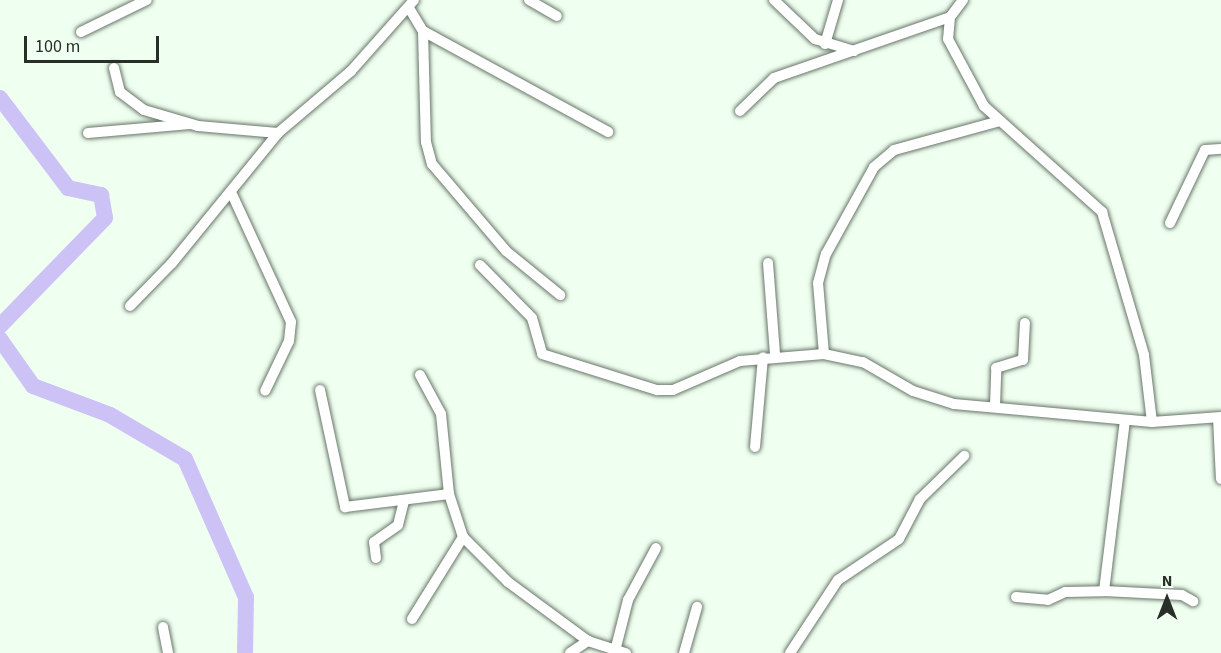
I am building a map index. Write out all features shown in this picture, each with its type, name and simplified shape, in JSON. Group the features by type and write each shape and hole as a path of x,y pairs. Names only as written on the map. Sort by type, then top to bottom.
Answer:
{"street":[{"path":"81,32 147,0"},
{"path":"529,0 557,16"},
{"path":"774,0 825,44 857,51"},
{"path":"825,44 838,0"},
{"path":"963,0 950,17 946,32 955,54 984,106 1102,212 1144,356 1152,422"},
{"path":"130,306 231,192 278,133 351,70 412,4 423,31 426,142 432,164 506,251 560,295"},
{"path":"740,111 774,78 950,17"},
{"path":"423,31 608,132"},
{"path":"114,68 120,92 138,106 190,124"},
{"path":"824,354 818,283 826,254 874,166 894,150 1000,121"},
{"path":"88,133 190,124 278,133"},
{"path":"1170,223 1205,150 1221,149"},
{"path":"231,192 291,322 289,341 265,391"},
{"path":"768,264 775,355"},
{"path":"480,265 527,312 538,350 556,362 673,390 722,366 775,355 824,354 863,362 933,399 1125,421 1152,422 1219,417 1221,480"},
{"path":"995,406 996,368 1023,360 1025,323"},
{"path":"755,447 763,357"},
{"path":"420,375 441,414 449,494 464,537 508,582 588,641 621,652 628,600 656,548"},
{"path":"320,390 345,507 449,494"},
{"path":"1104,591 1125,421"},
{"path":"790,653 838,580 899,539 920,499 964,456"},
{"path":"376,558 374,542 398,525 404,501"},
{"path":"412,619 464,537"},
{"path":"1016,597 1048,600 1065,592 1104,591 1182,595 1193,601"},
{"path":"684,653 698,607"},
{"path":"163,627 168,653"},
{"path":"570,653 588,641"}],"waterway":[{"path":"0,98 68,188 101,195 105,218 0,326"},
{"path":"0,339 33,386 110,415 185,459 246,597 245,653"}]}
